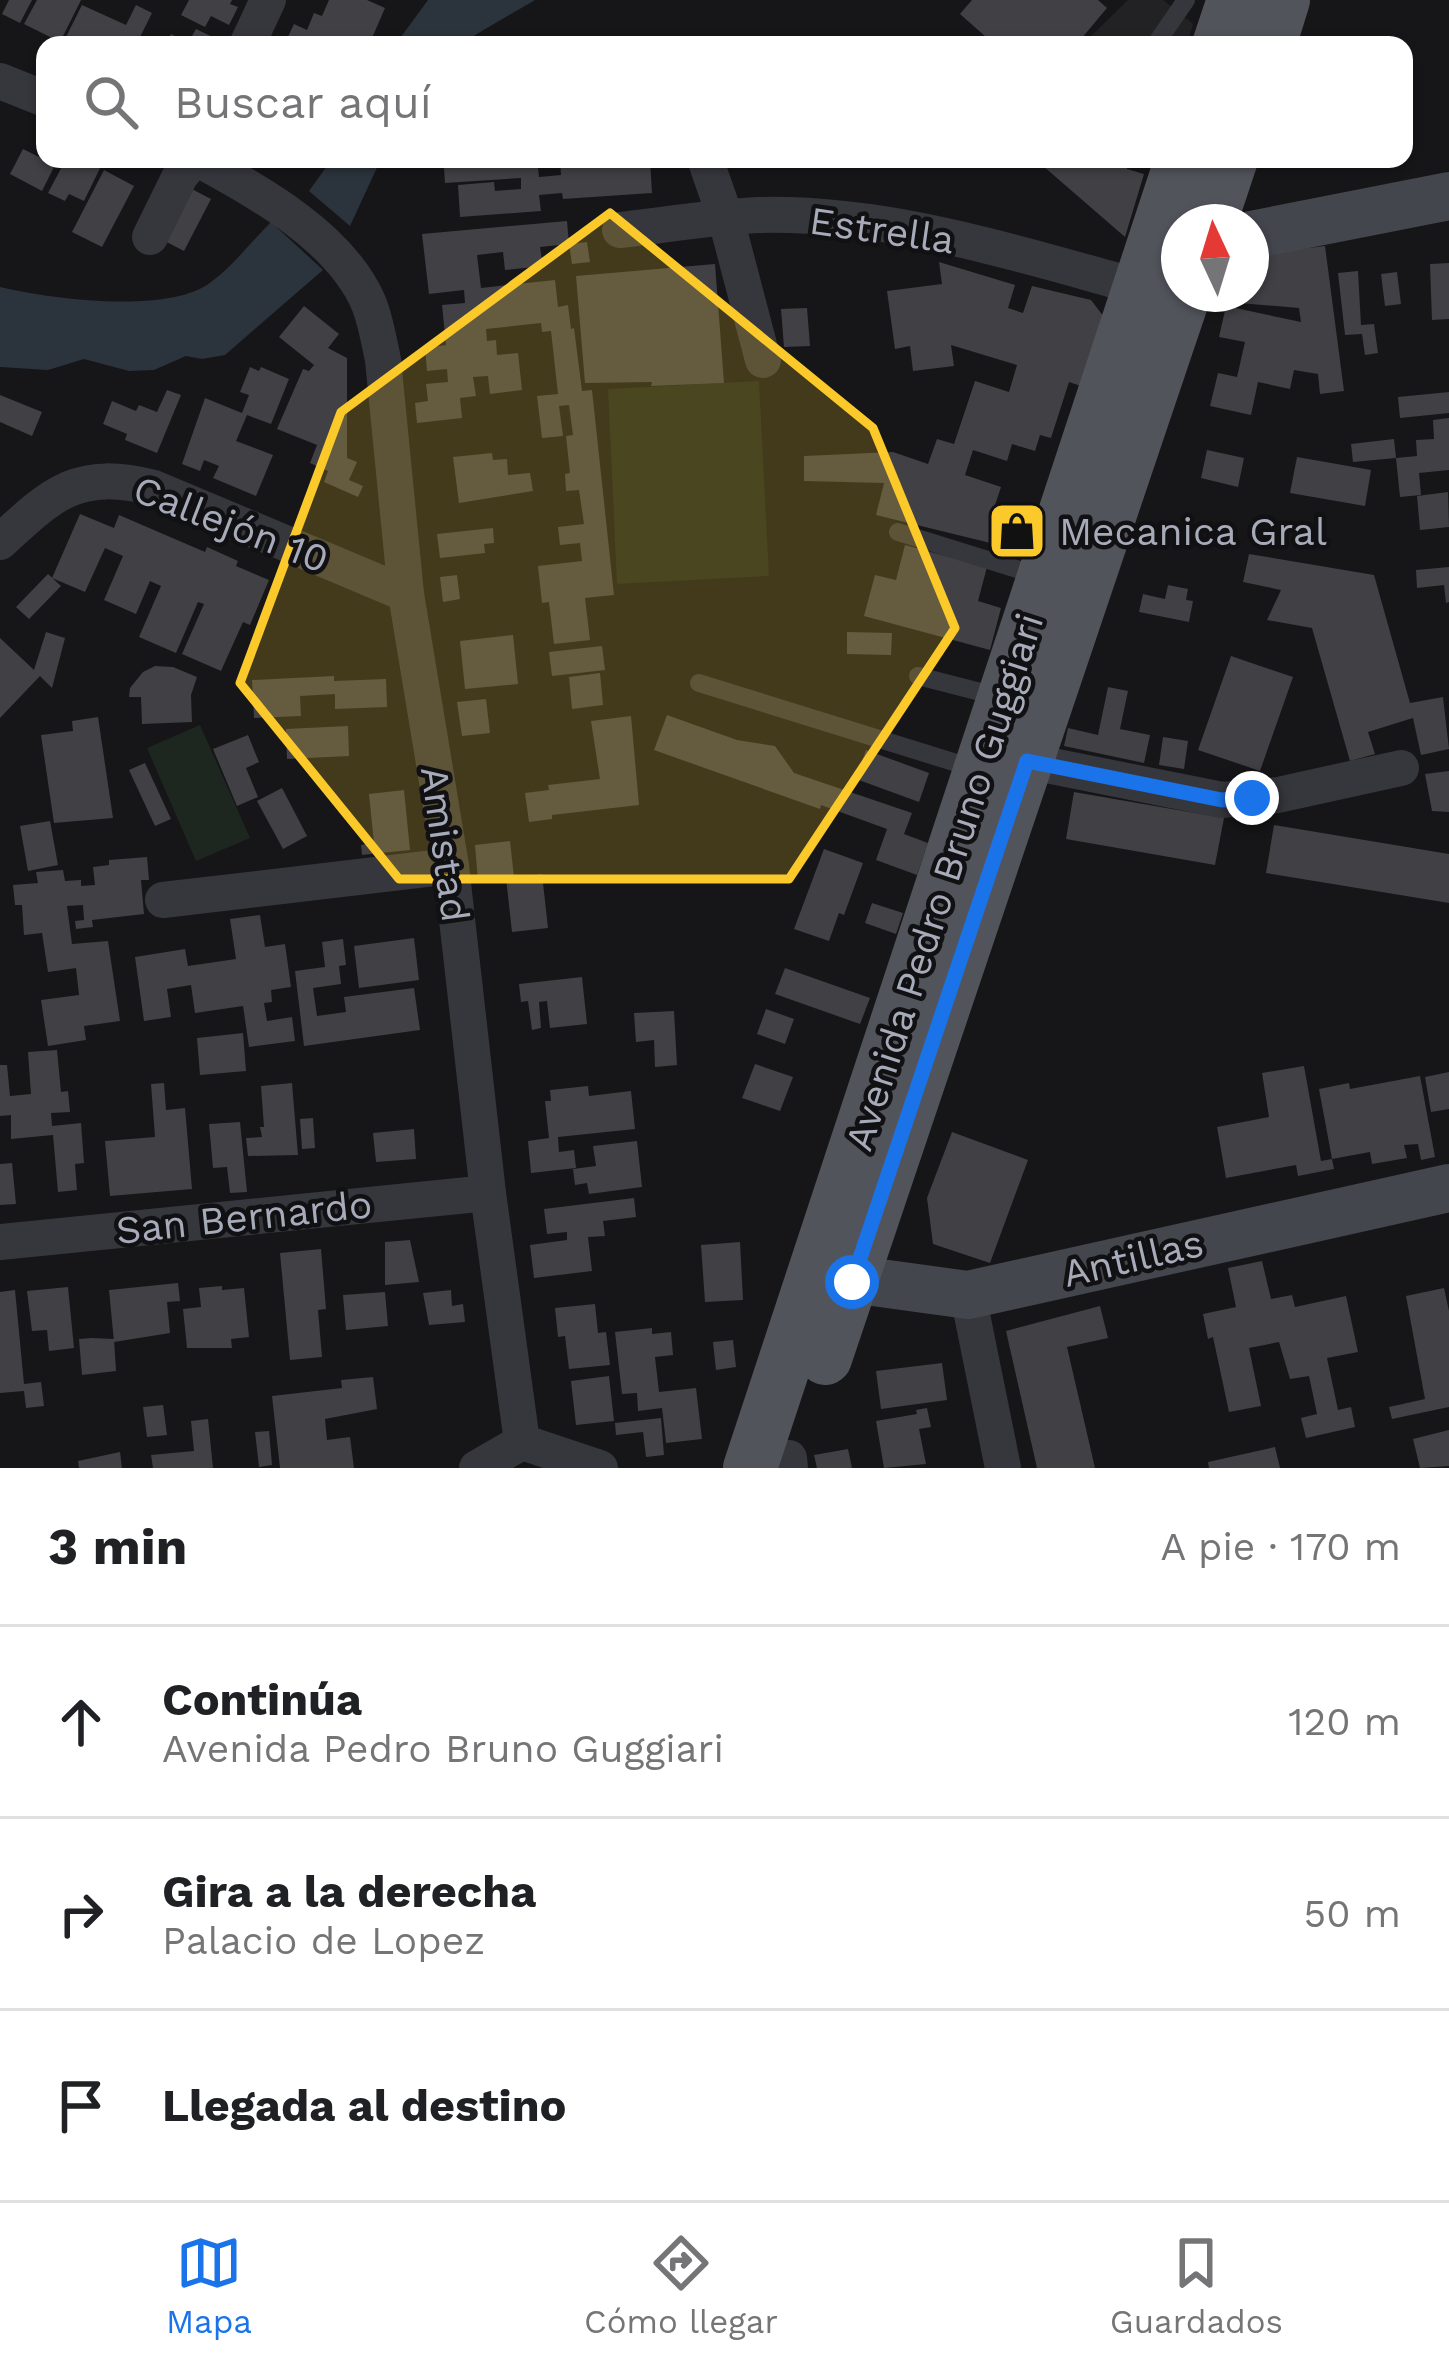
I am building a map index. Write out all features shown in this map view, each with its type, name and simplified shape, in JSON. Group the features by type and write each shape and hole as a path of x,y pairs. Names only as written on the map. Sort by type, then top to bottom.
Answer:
{"main road":[{"path":"1224,23 1283,0"},
{"name":"Avenida Pedro Bruno Guggiari","path":"1174,204 1180,168"},
{"path":"1216,204 1228,168"},
{"name":"Avenida Pedro Bruno Guggiari","path":"1004,766 1004,698 1044,578 1161,274"},
{"name":"Avenida Pedro Bruno Guggiari","path":"779,1465 834,1278 1161,275"}],"street":[{"path":"251,36 268,0"},
{"path":"0,81 36,95"},
{"path":"150,237 188,168"},
{"name":"Amistad","path":"213,168 274,200 337,258 357,282 375,322 406,594 451,866 522,1442"},
{"path":"708,168 763,360"},
{"path":"1269,231 1449,196"},
{"name":"Estrella","path":"620,230 758,215 837,218 1161,269"},
{"name":"Callejón 10","path":"0,542 71,485 112,478 154,488 406,594"},
{"path":"1004,766 1222,800 1278,795 1401,768"},
{"path":"163,900 451,866"},
{"name":"Antillas","path":"834,1278 968,1295 1449,1188"},
{"name":"San Bernardo","path":"0,1242 488,1193"},
{"path":"968,1295 1004,1468"},
{"path":"477,1468 522,1442 600,1468"}],"lane":[{"path":"1183,36 1224,23"},
{"path":"898,532 1044,578"},
{"path":"918,676 1004,698"},
{"path":"699,683 1004,766"}],"highlighted area":[{"path":"610,213 873,428 955,628 789,879 399,879 240,683 341,412"}],"shaded area":[{"path":"428,0 535,0 473,36 402,36"},
{"path":"1128,0 1163,0 1193,24 1190,36 1091,36"},
{"path":"326,168 377,168 350,226 309,191"},
{"path":"271,222 323,270 225,355 186,356 154,370 129,371 84,359 48,370 0,367 0,287 108,301 167,298 211,282"},
{"path":"759,381 769,576 617,584 608,389"},
{"path":"200,725 250,838 196,861 147,748"}],"building":[{"path":"9,0 32,0 20,23 2,14"},
{"path":"37,0 81,0 63,36 48,36 24,24"},
{"path":"189,0 232,0 230,4 238,7 229,25 211,16 205,27 181,15"},
{"path":"329,0 367,0 385,8 373,36 288,36 294,24 307,30 314,13 322,16"},
{"path":"972,0 1098,0 1107,8 1084,36 985,36 960,14"},
{"path":"82,5 126,25 136,5 152,13 140,36 66,36"},
{"path":"23,149 36,156 36,168 54,168 42,191 10,174"},
{"path":"61,168 100,168 84,201 69,194 65,201 48,193"},
{"path":"444,168 538,168 539,177 561,175 561,168 651,168 652,193 563,199 562,193 539,195 541,211 460,217 458,185 494,182 495,191 521,189 521,178 445,183"},
{"path":"1045,168 1127,168 1144,174 1125,237"},
{"path":"104,170 134,186 102,247 72,232"},
{"path":"182,184 211,199 184,251 155,236"},
{"path":"567,221 569,244 540,247 543,266 505,270 503,252 477,255 481,288 555,280 558,307 568,305 574,328 582,391 592,390 614,595 585,598 590,640 554,644 538,566 582,561 580,543 560,545 558,527 584,524 579,490 566,491 565,474 570,473 566,436 573,435 569,405 559,406 563,436 542,438 537,396 558,394 551,331 542,332 541,323 486,329 487,341 496,340 497,355 518,353 522,390 490,394 488,376 473,377 476,396 460,398 462,418 417,423 415,403 428,401 426,384 448,382 447,369 427,371 425,348 446,345 442,305 465,303 464,290 429,294 422,234"},
{"path":"587,242 590,262 572,264 569,244"},
{"path":"1325,246 1344,391 1320,394 1318,374 1294,370 1290,389 1258,382 1251,415 1210,406 1218,373 1237,377 1245,342 1219,337 1225,312 1254,312 1301,322 1299,308 1269,306 1269,253"},
{"path":"939,262 1015,285 1008,308 1023,313 1032,286 1091,300 1104,317 1081,386 1069,382 1051,438 1040,435 1035,451 1012,444 1007,461 973,450 965,475 1001,487 993,511 1035,522 1027,552 876,515 884,483 804,481 804,456 893,452 928,464 937,439 954,444 975,381 1009,392 1017,365 951,345 954,366 913,371 910,346 895,349 887,291 942,284"},
{"path":"1449,263 1449,319 1432,320 1430,264"},
{"path":"715,264 724,383 585,383 576,276"},
{"path":"1358,271 1361,325 1374,324 1378,353 1365,355 1362,334 1345,335 1338,273"},
{"path":"1397,272 1401,304 1385,306 1381,274"},
{"path":"304,306 339,334 328,348 347,358 347,458 357,462 349,480 363,486 358,497 324,482 328,471 310,463 317,445 277,429 303,369 309,371 314,365 279,337"},
{"path":"807,308 810,346 784,347 781,309"},
{"path":"250,367 289,379 271,424 247,415 236,441 273,455 256,496 213,478 219,466 204,460 200,471 182,464 205,398 242,413 249,395 240,392"},
{"path":"167,390 181,395 157,453 125,440 127,434 103,424 112,401 136,411 139,405 157,412"},
{"path":"1449,392 1449,413 1400,418 1398,397"},
{"path":"0,395 42,412 32,436 0,422"},
{"path":"1449,418 1449,470 1419,473 1421,495 1400,497 1396,458 1417,456 1416,440 1434,439 1433,420"},
{"path":"1394,439 1396,458 1353,462 1351,444"},
{"path":"1207,450 1244,458 1238,487 1201,478"},
{"path":"492,453 493,460 507,459 508,475 530,473 533,491 459,503 453,457"},
{"path":"1297,457 1371,470 1365,506 1290,493"},
{"path":"1448,492 1449,527 1420,530 1417,496"},
{"path":"80,514 114,528 119,515 205,552 207,547 269,580 250,625 243,622 221,671 182,654 204,604 198,602 176,653 139,637 161,586 150,581 136,614 104,600 123,556 105,548 85,592 52,578"},
{"path":"493,528 494,543 484,544 485,553 440,558 437,534"},
{"path":"905,545 987,567 978,601 1001,608 990,650 864,616 875,575 896,580"},
{"path":"1249,554 1374,575 1410,703 1443,697 1449,749 1421,755 1413,718 1368,732 1375,754 1350,761 1312,628 1267,620 1281,590 1243,582"},
{"path":"1449,567 1449,602 1444,585 1417,588 1416,570"},
{"path":"48,574 61,586 29,619 16,607"},
{"path":"457,575 460,599 443,602 440,577"},
{"path":"1168,585 1188,589 1186,600 1193,601 1189,622 1139,612 1143,594 1165,599"},
{"path":"46,632 65,638 52,688 40,676 0,718 0,638 34,670"},
{"path":"847,632 892,633 891,655 847,654"},
{"path":"513,635 518,684 465,689 460,641"},
{"path":"602,646 605,670 552,676 549,652"},
{"path":"1231,656 1293,677 1260,771 1198,750"},
{"path":"155,666 197,677 191,695 192,722 142,724 141,697 129,697 130,688"},
{"path":"600,673 603,705 572,709 569,677"},
{"path":"334,676 334,681 386,679 387,707 335,709 335,694 300,696 301,716 254,718 252,680"},
{"path":"1108,687 1128,691 1120,729 1150,735 1144,763 1064,746 1068,728 1098,735"},
{"path":"486,699 490,733 462,736 457,702"},
{"path":"667,715 737,740 775,746 794,773 912,813 904,834 928,843 917,875 876,860 887,829 654,750"},
{"path":"631,716 639,805 529,822 525,793 549,790 548,785 600,779 591,721"},
{"path":"98,717 113,818 54,823 41,735 73,731 72,721"},
{"path":"348,726 349,756 287,759 286,729"},
{"path":"248,735 259,762 246,768 258,797 237,806 213,749"},
{"path":"1163,737 1188,741 1184,769 1159,765"},
{"path":"866,750 929,773 919,802 856,779"},
{"path":"145,763 171,819 155,826 129,770"},
{"path":"1449,771 1449,812 1432,811 1425,774"},
{"path":"282,788 307,836 283,849 257,801"},
{"path":"404,790 410,850 362,855 361,845 374,843 369,794"},
{"path":"1074,792 1224,818 1215,865 1066,839"},
{"path":"50,821 58,865 28,871 20,826"},
{"path":"1274,825 1449,854 1449,903 1266,873"},
{"path":"510,841 514,877 542,874 548,928 512,932 506,878 478,881 475,845"},
{"path":"824,849 863,863 829,941 794,929"},
{"path":"147,857 149,880 141,880 144,914 92,920 93,927 76,929 75,921 84,920 83,905 67,906 72,944 108,941 120,1021 84,1026 86,1040 48,1046 41,1000 79,995 76,968 48,972 42,933 24,935 22,905 15,905 13,885 38,883 36,872 63,870 65,881 95,885 93,867 109,865 109,860"},
{"path":"872,903 903,913 896,934 865,923"},
{"path":"260,915 265,947 285,944 291,987 271,990 272,1002 264,1003 267,1021 292,1017 295,1041 249,1047 243,1006 195,1013 191,985 167,989 171,1017 144,1021 135,957 185,949 188,966 236,959 230,919"},
{"path":"414,938 419,980 359,988 354,946"},
{"path":"343,939 346,965 339,966 341,984 313,988 317,1016 346,1012 344,997 414,988 420,1030 304,1046 295,971 325,967 322,942"},
{"path":"785,968 870,998 860,1024 775,994"},
{"path":"582,977 587,1024 550,1028 547,1001 539,1002 541,1028 532,1030 528,1001 521,1002 519,984"},
{"path":"766,1009 794,1019 785,1044 757,1034"},
{"path":"674,1011 677,1065 655,1067 654,1040 636,1042 634,1013"},
{"path":"243,1033 246,1071 200,1075 197,1038"},
{"path":"57,1050 61,1092 68,1091 70,1112 51,1113 52,1126 81,1123 84,1163 75,1164 77,1190 58,1192 53,1135 11,1139 11,1115 0,1116 0,1065 7,1065 10,1096 31,1094 28,1052"},
{"path":"755,1064 793,1077 780,1111 742,1098"},
{"path":"1304,1066 1321,1161 1332,1159 1334,1169 1298,1176 1296,1165 1226,1178 1217,1127 1269,1117 1262,1073"},
{"path":"1449,1072 1449,1109 1431,1112 1425,1077"},
{"path":"1420,1076 1435,1157 1421,1160 1418,1144 1404,1145 1407,1158 1372,1164 1370,1152 1332,1159 1319,1089 1349,1083 1350,1089"},
{"path":"164,1083 166,1110 185,1108 192,1189 110,1196 105,1141 155,1137 151,1084"},
{"path":"292,1083 298,1155 248,1156 246,1138 262,1137 260,1127 264,1127 261,1086"},
{"path":"588,1086 589,1096 631,1091 635,1129 558,1137 559,1152 574,1150 576,1168 531,1173 528,1141 549,1138 545,1101 551,1101 550,1090"},
{"path":"313,1118 315,1148 302,1149 300,1119"},
{"path":"240,1122 247,1192 230,1193 227,1167 213,1168 209,1124"},
{"path":"414,1129 416,1159 376,1162 373,1133"},
{"path":"952,1132 1028,1160 990,1263 933,1244 927,1198"},
{"path":"637,1141 642,1187 589,1194 587,1183 575,1185 573,1169 596,1166 593,1146"},
{"path":"12,1163 16,1204 0,1205 0,1164"},
{"path":"634,1198 636,1217 603,1221 605,1236 588,1237 592,1271 534,1278 530,1245 567,1240 567,1232 547,1234 544,1209"},
{"path":"410,1240 419,1282 385,1285 385,1242"},
{"path":"740,1242 743,1300 705,1302 701,1245"},
{"path":"321,1249 326,1309 318,1310 322,1357 290,1360 280,1253"},
{"path":"1262,1261 1271,1299 1292,1295 1295,1307 1346,1296 1358,1352 1327,1358 1338,1410 1351,1407 1355,1427 1306,1438 1301,1418 1317,1414 1309,1376 1290,1379 1279,1342 1249,1348 1261,1406 1229,1412 1213,1337 1208,1339 1203,1314 1236,1307 1228,1268"},
{"path":"178,1283 180,1301 167,1302 170,1333 114,1342 109,1290"},
{"path":"222,1286 222,1290 244,1288 249,1337 231,1339 232,1348 187,1348 183,1309 201,1307 199,1288"},
{"path":"68,1287 74,1348 49,1351 47,1330 32,1331 27,1291"},
{"path":"1444,1288 1449,1311 1449,1407 1392,1419 1389,1407 1425,1399 1406,1296"},
{"path":"15,1290 24,1384 41,1382 44,1406 26,1408 24,1391 0,1393 0,1292"},
{"path":"451,1290 452,1306 463,1304 465,1322 429,1325 423,1293"},
{"path":"385,1292 388,1326 346,1330 343,1295"},
{"path":"595,1304 598,1333 606,1332 610,1365 569,1369 555,1308"},
{"path":"1100,1306 1108,1338 1067,1347 1095,1468 1037,1468 1006,1331"},
{"path":"652,1328 652,1334 671,1332 673,1355 655,1357 659,1392 696,1388 702,1439 666,1443 662,1408 638,1411 637,1393 622,1394 615,1332"},
{"path":"79,1339 114,1339 116,1371 82,1375"},
{"path":"733,1340 736,1367 716,1370 713,1342"},
{"path":"942,1363 947,1400 881,1409 876,1371"},
{"path":"609,1376 614,1421 576,1425 571,1381"},
{"path":"373,1377 377,1409 325,1419 327,1440 350,1437 354,1468 280,1468 272,1396 342,1388 341,1380"},
{"path":"163,1405 167,1435 147,1437 143,1407"},
{"path":"927,1408 931,1427 919,1429 926,1464 884,1468 876,1421"},
{"path":"661,1418 664,1455 646,1457 643,1432 616,1435 615,1423"},
{"path":"208,1419 213,1468 153,1468 151,1455 194,1451 191,1421"},
{"path":"1449,1430 1449,1466 1420,1468 1413,1439"},
{"path":"269,1431 272,1465 259,1467 255,1432"},
{"path":"1275,1447 1280,1468 1209,1468 1208,1462"},
{"path":"848,1449 852,1468 817,1468 814,1455"},
{"path":"120,1452 122,1468 79,1468 78,1461"}],"place":[{"name":"Mecanica Gral","path":"1017,531"}],"route":[{"path":"852,1282 1027,761 1222,800 1252,798"}]}
